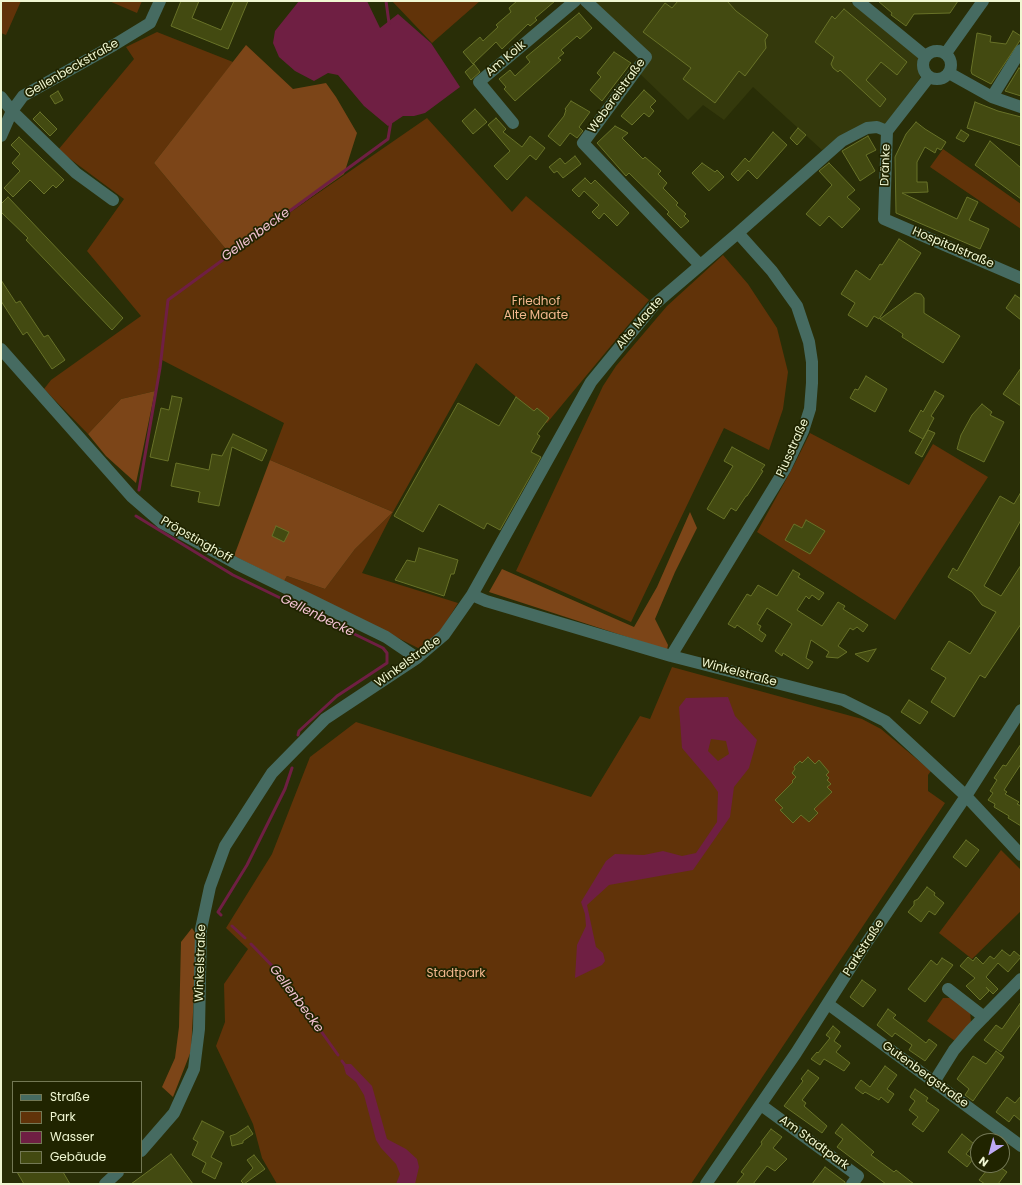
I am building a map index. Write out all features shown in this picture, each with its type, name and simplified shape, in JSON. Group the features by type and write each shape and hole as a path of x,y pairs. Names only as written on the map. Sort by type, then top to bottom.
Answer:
{"street":[{"name":"Gellenbeckstraße","path":"12,111 23,96 108,49 150,23 160,1"},
{"name":"Am Kolk","path":"513,123 479,82 575,1"},
{"name":"Webereistraße","path":"586,1 646,57 583,143 700,265"},
{"path":"858,1 925,56"},
{"path":"946,53 983,1"},
{"path":"940,50 946,53 952,63 949,73 940,79 929,77 923,67 925,56 932,51 940,50"},
{"path":"992,97 1021,50"},
{"path":"949,73 992,97 1021,107"},
{"name":"Dränke","path":"884,219 887,131 929,77"},
{"path":"1,97 12,111 76,173 113,200"},
{"path":"1,136 12,111"},
{"name":"Alte Maate","path":"472,595 591,382 654,304 738,233 842,141 867,128 877,127 887,131"},
{"name":"Hospitalstraße","path":"884,219 1021,278"},
{"name":"Piusstraße","path":"671,656 785,468 803,431 810,409 812,362 809,342 797,306 772,271 738,233"},
{"name":"Pröpstinghoff","path":"1,349 132,497 162,523 237,564 386,637 417,658"},
{"name":"Winkelstraße","path":"142,1150 174,1113 194,1069 199,1028 201,929 210,887 225,846 272,773 325,719 417,658 444,635 472,595 486,601 671,656 843,700 885,722 966,796 1021,855"},
{"name":"Parkstraße","path":"706,1184 761,1105 863,948 966,796 1021,710"},
{"path":"934,1082 954,1050 1021,979"},
{"path":"948,989 984,1017"},
{"name":"Gutenbergstraße","path":"828,1004 934,1082 1018,1140"},
{"name":"Am Stadtpark","path":"761,1105 858,1176 852,1184"},
{"path":"105,1184 117,1173"}],"shaded area":[{"path":"586,1 849,1 918,56 920,78 885,125 859,127 822,150 753,87 724,120 703,105 688,120 637,71 646,57"},
{"path":"246,45 293,89 326,83 357,133 344,174 230,254 154,163"},
{"path":"155,391 136,483 106,456 88,434 121,399"},
{"path":"270,460 393,512 355,549 325,589 287,576 284,581 234,556"},
{"path":"690,512 697,528 675,572 655,619 668,645 667,650 489,592 502,569 634,627 657,587"},
{"path":"192,928 197,936 191,1051 173,1097 162,1087 175,1058 179,1027 181,942"}],"green space":[{"path":"1,1 21,1 6,35 1,33"},
{"path":"109,1 142,1 137,13"},
{"path":"392,1 480,1 432,43"},
{"name":"Friedhof Alte Maate","path":"157,32 233,62 154,163 230,254 427,118 512,212 526,196 649,300 547,423 476,363 393,512 270,460 284,423 162,360 155,391 121,399 88,434 44,389 51,380 141,316 87,251 124,199 58,150 134,59 126,47"},
{"path":"943,149 1021,204 1021,229 930,167"},
{"path":"723,255 748,284 777,328 788,372 783,409 769,450 724,428 631,622 516,571 603,386 616,366 667,306"},
{"path":"810,433 909,485 933,444 988,477 895,620 757,532"},
{"path":"393,512 362,573 458,603 438,635 420,649 284,581 287,576 325,589 355,549"},
{"name":"Stadtpark","path":"672,667 862,719 881,729 931,771 928,775 928,791 945,803 691,1184 277,1184 262,1158 253,1124 216,1046 225,1022 224,984 248,949 226,928 272,854 310,757 356,722 591,797 640,716 650,719"},
{"path":"1001,850 1021,870 1021,911 972,959 939,933"},
{"path":"943,998 954,998 970,1011 971,1022 955,1041 927,1021"}],"water":[{"path":"299,1 367,1 380,28 398,14 431,43 460,87 425,113 414,116 403,116 388,126 364,106 338,75 328,73 314,81 295,71 279,57 273,43 275,31"},
{"path":"728,697 735,716 757,740 749,768 734,787 730,817 693,870 609,885 587,905 596,947 603,953 605,961 602,965 575,978 577,945 586,926 585,914 581,902 606,861 615,854 644,855 663,851 682,856 696,853 717,822 718,792 682,748 679,707 686,698","holes":["711,739 726,741 729,754 718,761 708,751"]},
{"path":"346,1064 351,1064 372,1086 387,1139 406,1149 417,1159 419,1167 415,1184 396,1184 400,1174 396,1164 381,1148 376,1140 364,1095 356,1082 346,1074 344,1067"}],"building":[{"path":"181,1 199,1 192,18 221,30 234,1 248,1 228,49 171,26"},
{"path":"517,1 555,1 535,18 537,20 530,26 528,24 502,49 496,42 473,64 463,52 480,37 483,41 498,27 496,25 511,12 509,8"},
{"path":"678,1 727,1 736,11 768,35 765,40 766,48 745,76 739,71 715,103 683,79 691,68 643,32 665,3 672,8"},
{"path":"878,1 958,1 950,13 914,14 906,26 891,15 892,13"},
{"path":"844,9 907,62 897,75 881,62 866,80 886,99 880,107 840,70 838,72 833,68 831,64 834,57 815,42 832,16 835,19"},
{"path":"579,13 592,28 580,39 577,36 561,50 564,53 558,58 561,60 515,101 504,89 506,87 499,79 510,70 515,76 530,62 526,57"},
{"path":"1013,31 1021,36 1021,39 991,84 972,74 971,71 977,33 991,36 990,42 1006,44"},
{"path":"614,52 631,63 602,101 590,90 601,77 597,73"},
{"path":"474,64 480,72 471,80 465,72"},
{"path":"1019,68 1021,69 1021,96 1005,91"},
{"path":"644,90 656,101 650,107 654,111 649,117 644,113 632,125 621,116"},
{"path":"58,91 63,100 55,104 50,96"},
{"path":"571,101 590,112 579,127 583,131 577,138 570,133 560,146 548,136 564,116 565,109"},
{"path":"975,102 998,111 1021,117 1021,146 967,128"},
{"path":"475,109 487,122 473,134 462,121"},
{"path":"40,112 57,129 50,136 33,119"},
{"path":"496,118 506,129 503,132 522,147 530,136 545,148 536,160 530,155 507,180 494,166 510,151 488,125"},
{"path":"916,122 946,142 941,150 937,148 935,153 925,147 917,162 917,182 927,182 928,192 902,193 957,219 967,197 978,202 969,220 989,229 980,249 896,213 895,157 906,134"},
{"path":"615,126 628,133 622,138 643,159 645,157 661,171 658,174 667,183 663,188 678,203 676,205 686,214 684,216 689,221 681,228 667,214 669,212 629,173 626,176 597,143"},
{"path":"798,128 806,135 797,145 790,138"},
{"path":"961,130 969,135 964,142 956,138"},
{"path":"773,132 787,145 757,179 748,170 738,181 731,174 745,158 749,162"},
{"path":"868,136 876,150 866,155 875,171 860,181 842,151"},
{"path":"19,137 64,180 56,188 53,185 44,194 30,180 13,197 4,188 20,171 12,163 20,154 11,145"},
{"path":"990,141 1021,168 1021,199 975,165"},
{"path":"575,156 581,164 563,178 557,171 554,173 549,167 560,158 565,164"},
{"path":"702,163 715,172 717,170 724,177 709,191 692,173"},
{"path":"829,163 855,190 847,197 860,209 842,228 829,216 820,226 806,214 832,185 819,171"},
{"path":"585,178 591,184 595,180 629,213 617,226 604,213 599,219 592,212 599,205 584,191 579,197 572,190"},
{"path":"8,197 123,318 112,330 26,240 28,238 1,212 1,204"},
{"path":"899,239 921,253 879,319 874,316 867,327 848,315 855,303 841,294 856,270 870,280"},
{"path":"1,280 16,303 20,301 44,337 48,335 65,360 52,369 27,332 23,335 1,301"},
{"path":"915,293 921,294 924,298 924,313 960,336 943,363 902,337 903,334 880,319"},
{"path":"1015,295 1021,299 1021,320 1006,308"},
{"path":"1021,368 1021,406 1003,394"},
{"path":"866,376 887,389 875,412 850,398 855,389 858,390"},
{"path":"935,391 944,396 931,416 934,418 923,439 909,431 921,410 923,412"},
{"path":"172,396 182,398 168,461 150,457 161,408 169,410"},
{"path":"516,397 534,411 537,408 549,418 537,434 540,436 531,452 541,457 500,530 487,523 484,529 439,504 423,532 394,516 458,403 499,426"},
{"path":"982,404 992,412 990,415 1004,422 984,462 957,449 961,435 972,415"},
{"path":"928,430 935,433 922,457 915,453"},
{"path":"233,434 267,450 262,461 232,447 219,506 198,502 200,492 171,486 176,463 209,470 212,454 222,456"},
{"path":"732,447 765,465 761,470 763,471 736,511 731,508 724,519 707,509 733,466 724,461"},
{"path":"1021,492 1021,520 984,586 1001,596 1021,565 1021,624 985,678 980,675 954,717 931,702 946,678 931,669 949,641 970,654 996,612 982,605 972,592 948,577 953,568 957,571 1000,496 1014,504"},
{"path":"806,520 825,531 810,554 785,540 794,524 802,528"},
{"path":"276,526 289,532 284,542 272,536"},
{"path":"419,548 458,560 454,574 451,574 444,596 395,580 407,560 415,562"},
{"path":"793,570 800,574 798,577 824,593 819,600 812,595 809,599 806,596 797,610 822,626 838,602 845,606 843,609 868,625 863,632 857,627 853,630 850,628 838,646 847,652 838,658 826,657 829,652 811,640 806,658 813,662 808,669 783,653 782,656 775,651 792,624 767,608 757,624 761,626 759,630 766,635 762,642 737,625 735,628 728,624 747,594 751,596 758,585 777,596"},
{"path":"876,649 868,662 855,654"},
{"path":"909,700 928,712 920,724 901,712"},
{"path":"1021,744 1021,764 1004,790 1007,792 1005,794 1019,802 1017,804 1021,806 1021,826 1008,818 1009,816 994,807 995,804 988,800 993,793 990,791 997,780 994,778 1003,765 1006,766"},
{"path":"808,757 815,764 819,760 829,772 826,775 829,778 827,780 831,784 827,787 832,792 814,809 818,813 809,822 801,815 793,823 780,810 783,808 775,800 796,777 792,773 795,769 794,767 800,761 802,763"},
{"path":"966,840 979,850 966,867 953,857"},
{"path":"927,887 944,903 935,915 929,911 921,922 908,912 914,905 914,901 918,899"},
{"path":"1002,950 1010,956 1014,951 1021,957 1008,972 998,963 986,977 998,989 993,994 986,987 989,991 980,1000 966,986 975,978 960,966 968,957 973,961 976,957 983,964 990,956 994,959"},
{"path":"942,958 953,965 925,1002 908,989 931,960 937,965"},
{"path":"862,980 876,990 863,1007 850,997"},
{"path":"1021,1002 1021,1024 1001,1052 984,1040 996,1025 1002,1029"},
{"path":"888,1009 896,1015 893,1018 926,1043 929,1039 937,1045 925,1061 909,1050 912,1045 895,1033 892,1037 877,1025"},
{"path":"833,1026 840,1032 834,1041 841,1046 836,1052 850,1063 844,1071 824,1059 820,1065 811,1059 830,1038 826,1035"},
{"path":"996,1051 1004,1057 973,1101 965,1095 969,1089 957,1079 973,1056 986,1064"},
{"path":"885,1066 897,1075 887,1089 894,1094 888,1103 881,1097 879,1100 865,1092 863,1094 855,1088 861,1080 870,1087"},
{"path":"808,1070 819,1078 802,1100 806,1103 804,1106 827,1126 822,1133 784,1106 803,1081 801,1079"},
{"path":"915,1089 928,1098 926,1101 939,1110 923,1132 912,1124 918,1117 909,1110 915,1101 910,1097"},
{"path":"1021,1096 1021,1121 1014,1115 1009,1122 996,1112 1007,1097 1015,1103"},
{"path":"202,1121 224,1132 211,1157 222,1163 215,1179 202,1172 206,1163 192,1155 198,1142 193,1139"},
{"path":"842,1124 874,1152 871,1155 894,1172 896,1170 914,1184 886,1184 837,1147 843,1139 835,1133"},
{"path":"248,1126 253,1134 243,1141 243,1143 232,1146 230,1136"},
{"path":"771,1129 782,1137 773,1148 787,1159 775,1171 767,1166 753,1184 736,1184 744,1174 741,1172 762,1144 761,1142"},
{"path":"962,1134 970,1141 970,1149 966,1154 970,1157 970,1163 967,1167 948,1152"},
{"path":"171,1154 193,1184 131,1184 154,1167"},
{"path":"254,1155 265,1169 244,1184 241,1181 253,1168 247,1160"},
{"path":"825,1167 845,1182 845,1184 812,1184"},
{"path":"18,1173 64,1173 70,1184 24,1184"},
{"path":"985,1173 1006,1173 998,1184 985,1184 979,1180"}],"waterway":[{"name":"Gellenbecke","path":"386,1 389,23"},
{"name":"Gellenbecke","path":"139,490 160,368 168,300 388,139 391,121"},
{"name":"Gellenbecke","path":"136,516 233,575 383,648 387,653 387,663 337,696 299,731 298,735"},
{"name":"Gellenbecke","path":"221,915 218,912 247,865 285,789 292,768"},
{"name":"Gellenbecke","path":"232,926 245,938"},
{"name":"Gellenbecke","path":"251,944 281,975 338,1055"},
{"name":"Gellenbecke","path":"342,1061 347,1068"}]}
